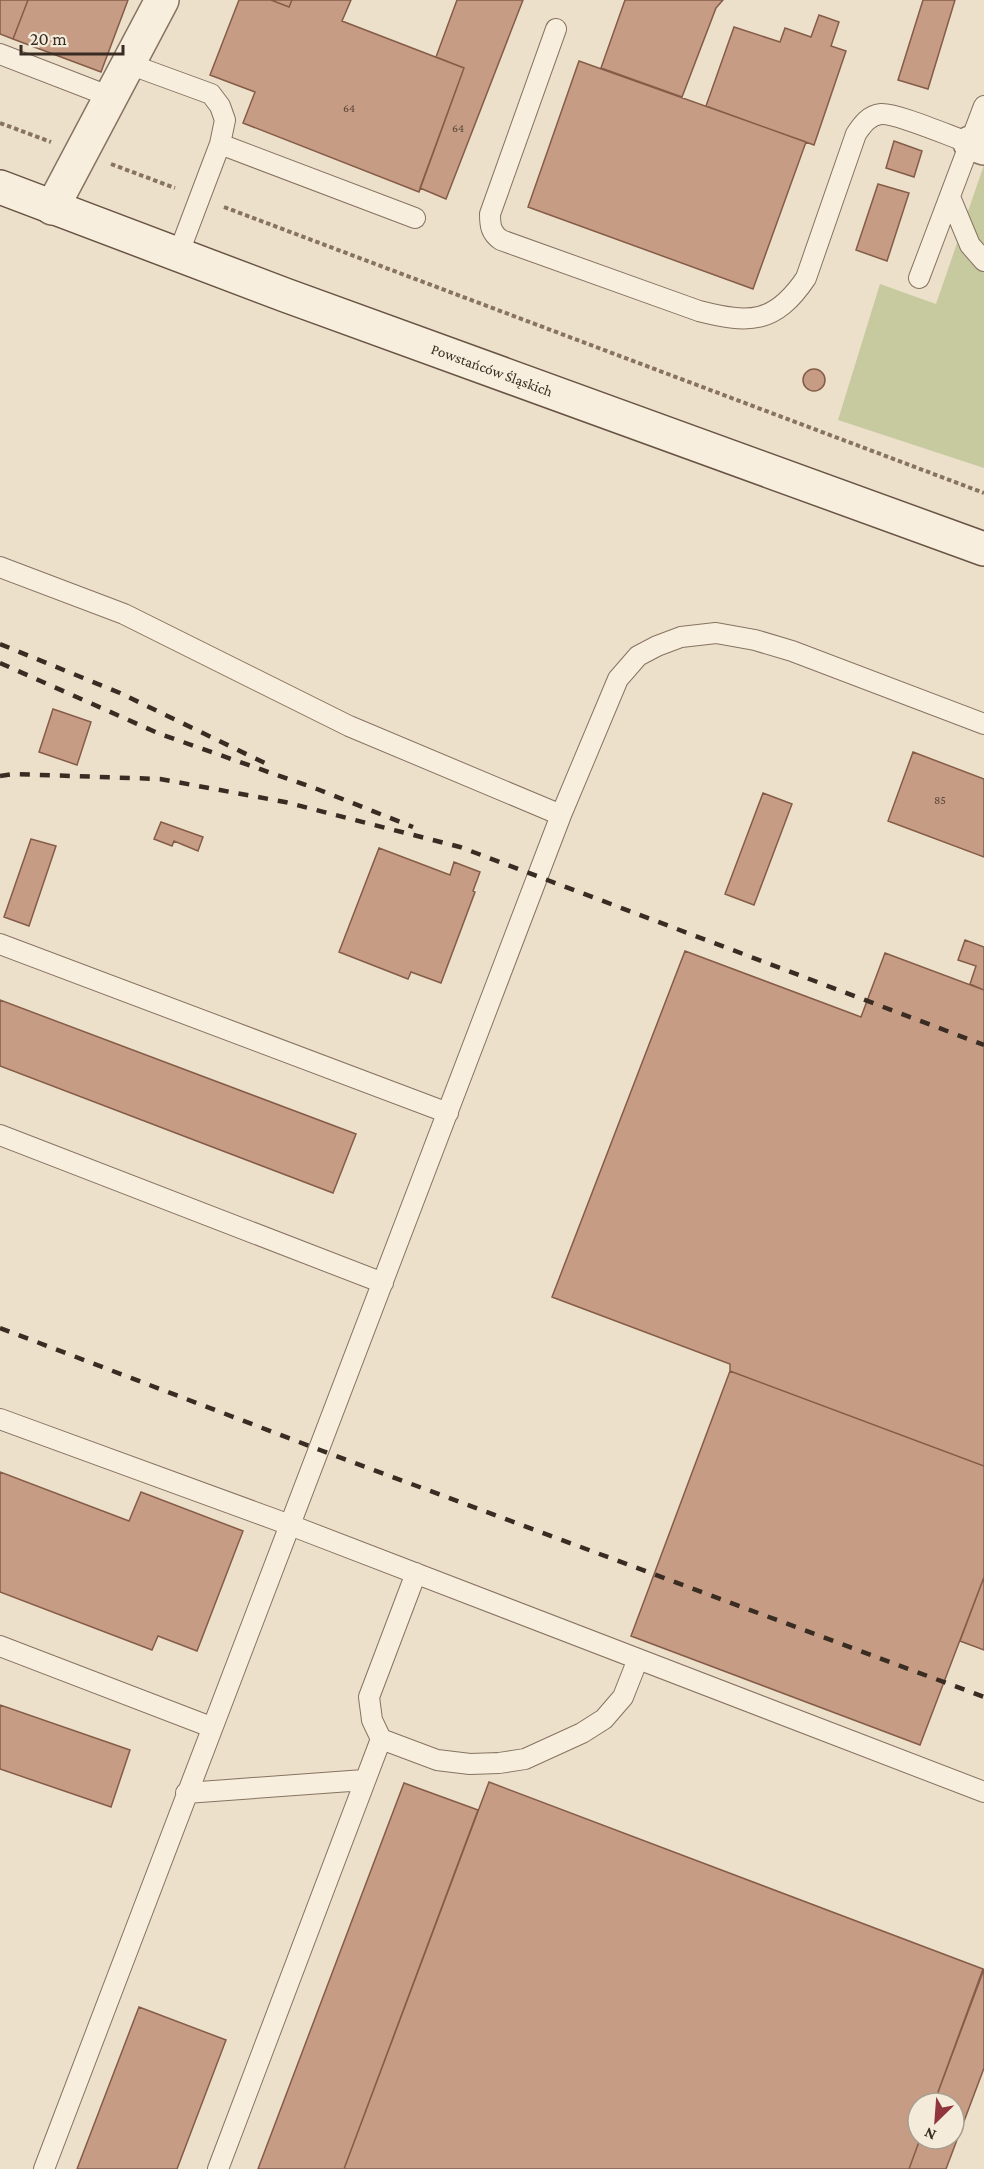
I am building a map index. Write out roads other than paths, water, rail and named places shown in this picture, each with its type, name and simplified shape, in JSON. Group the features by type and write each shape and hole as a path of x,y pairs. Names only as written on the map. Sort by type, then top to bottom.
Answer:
{"main road":[{"path":"52,208 162,0"},
{"name":"Powstańców Śląskich","path":"0,187 178,255 984,549"}],"lane":[{"path":"556,29 490,214 490,226 494,235 501,240 699,311 722,317 745,319 765,316 783,306 796,292 806,278 856,134 866,120 880,114 896,117 977,146"},
{"path":"0,54 111,97"},
{"path":"129,64 211,94 220,106 225,120 220,144 178,255"},
{"path":"919,278 950,197 977,146 984,106"},
{"path":"220,144 415,218"},
{"path":"950,197 970,245 984,261"},
{"path":"0,567 124,614 349,726 561,815"},
{"path":"44,2169 561,815 618,679 638,656 657,646 681,636 716,633 755,640 792,651 984,724"},
{"path":"0,944 448,1113"},
{"path":"0,1135 383,1283"},
{"path":"0,1419 290,1525 984,1792"},
{"path":"416,1574 369,1697 372,1720 381,1739 437,1760 489,1764 525,1759 582,1733 604,1719 623,1697 638,1659"},
{"path":"0,1646 212,1727"},
{"path":"218,2169 381,1739"},
{"path":"186,1793 364,1779"}],"railway":[{"path":"0,644 120,693 271,766"},
{"path":"0,663 160,734 317,789 413,827"},
{"path":"0,776 13,774 160,779 285,802 460,847 984,1045"},
{"path":"0,1328 320,1450 984,1697"}]}
